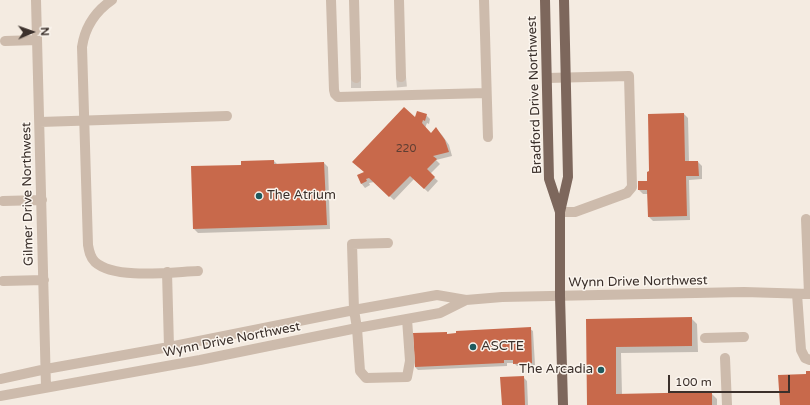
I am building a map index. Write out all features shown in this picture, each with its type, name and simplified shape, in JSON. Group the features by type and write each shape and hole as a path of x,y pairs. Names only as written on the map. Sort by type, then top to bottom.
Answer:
{"main road":[{"name":"Bradford Drive Northwest","path":"545,0 549,179 560,212"},
{"name":"Bradford Drive Northwest","path":"563,405 560,296 560,212 568,177 564,0"}],"street":[{"name":"Gilmer Drive Northwest","path":"36,0 46,387"},
{"path":"112,0 93,18 83,41 88,245 92,258 100,265 119,272 198,271"},
{"path":"331,0 334,90 338,97 357,93 402,91 486,93"},
{"path":"354,0 356,78"},
{"path":"399,0 401,77"},
{"path":"484,0 488,138"},
{"path":"5,41 37,40"},
{"path":"547,78 629,76 632,187 627,193 575,212 560,212"},
{"path":"40,122 227,116"},
{"path":"3,201 42,200"},
{"path":"806,219 810,294"},
{"path":"388,243 352,244 354,310 357,328 360,372 363,376 366,378 407,377 410,361 407,319"},
{"path":"167,272 169,347"},
{"path":"4,281 44,280"},
{"name":"Wynn Drive Northwest","path":"0,379 438,295 466,300 502,297 744,292 810,294"},
{"path":"797,294 801,350 805,358 810,360"},
{"name":"Wynn Drive Northwest","path":"0,396 200,360 357,328 440,313 466,300"},
{"path":"705,338 744,337"},
{"path":"725,358 727,405"}],"building":[{"path":"404,107 415,117 417,111 427,114 425,121 423,120 422,123 431,133 436,127 445,140 449,152 433,156 437,159 427,169 435,177 424,189 410,176 389,197 369,178 361,184 357,175 364,172 352,162"},
{"path":"684,113 685,161 698,161 699,176 686,176 687,216 648,217 647,190 638,190 638,181 647,181 647,172 649,171 648,114"},
{"name":"The Atrium","path":"274,160 274,164 324,162 327,225 193,229 191,166 241,165 241,161"},
{"name":"The Arcadia","path":"692,317 692,346 616,347 616,394 712,392 712,405 587,405 586,319"},
{"name":"ASCTE","path":"531,327 532,363 513,364 513,360 504,360 504,363 415,367 413,333 447,332 447,334 456,333 456,331"},
{"path":"806,371 810,371 810,405 780,405 778,375 806,374"},
{"path":"524,376 525,405 502,405 500,377"}],"tunnel":[{"path":"401,77 402,88"},
{"path":"356,78 356,89"}],"place":[{"name":"The Atrium","path":"259,196"},
{"name":"ASCTE","path":"473,347"},
{"name":"The Arcadia","path":"601,370"}]}
